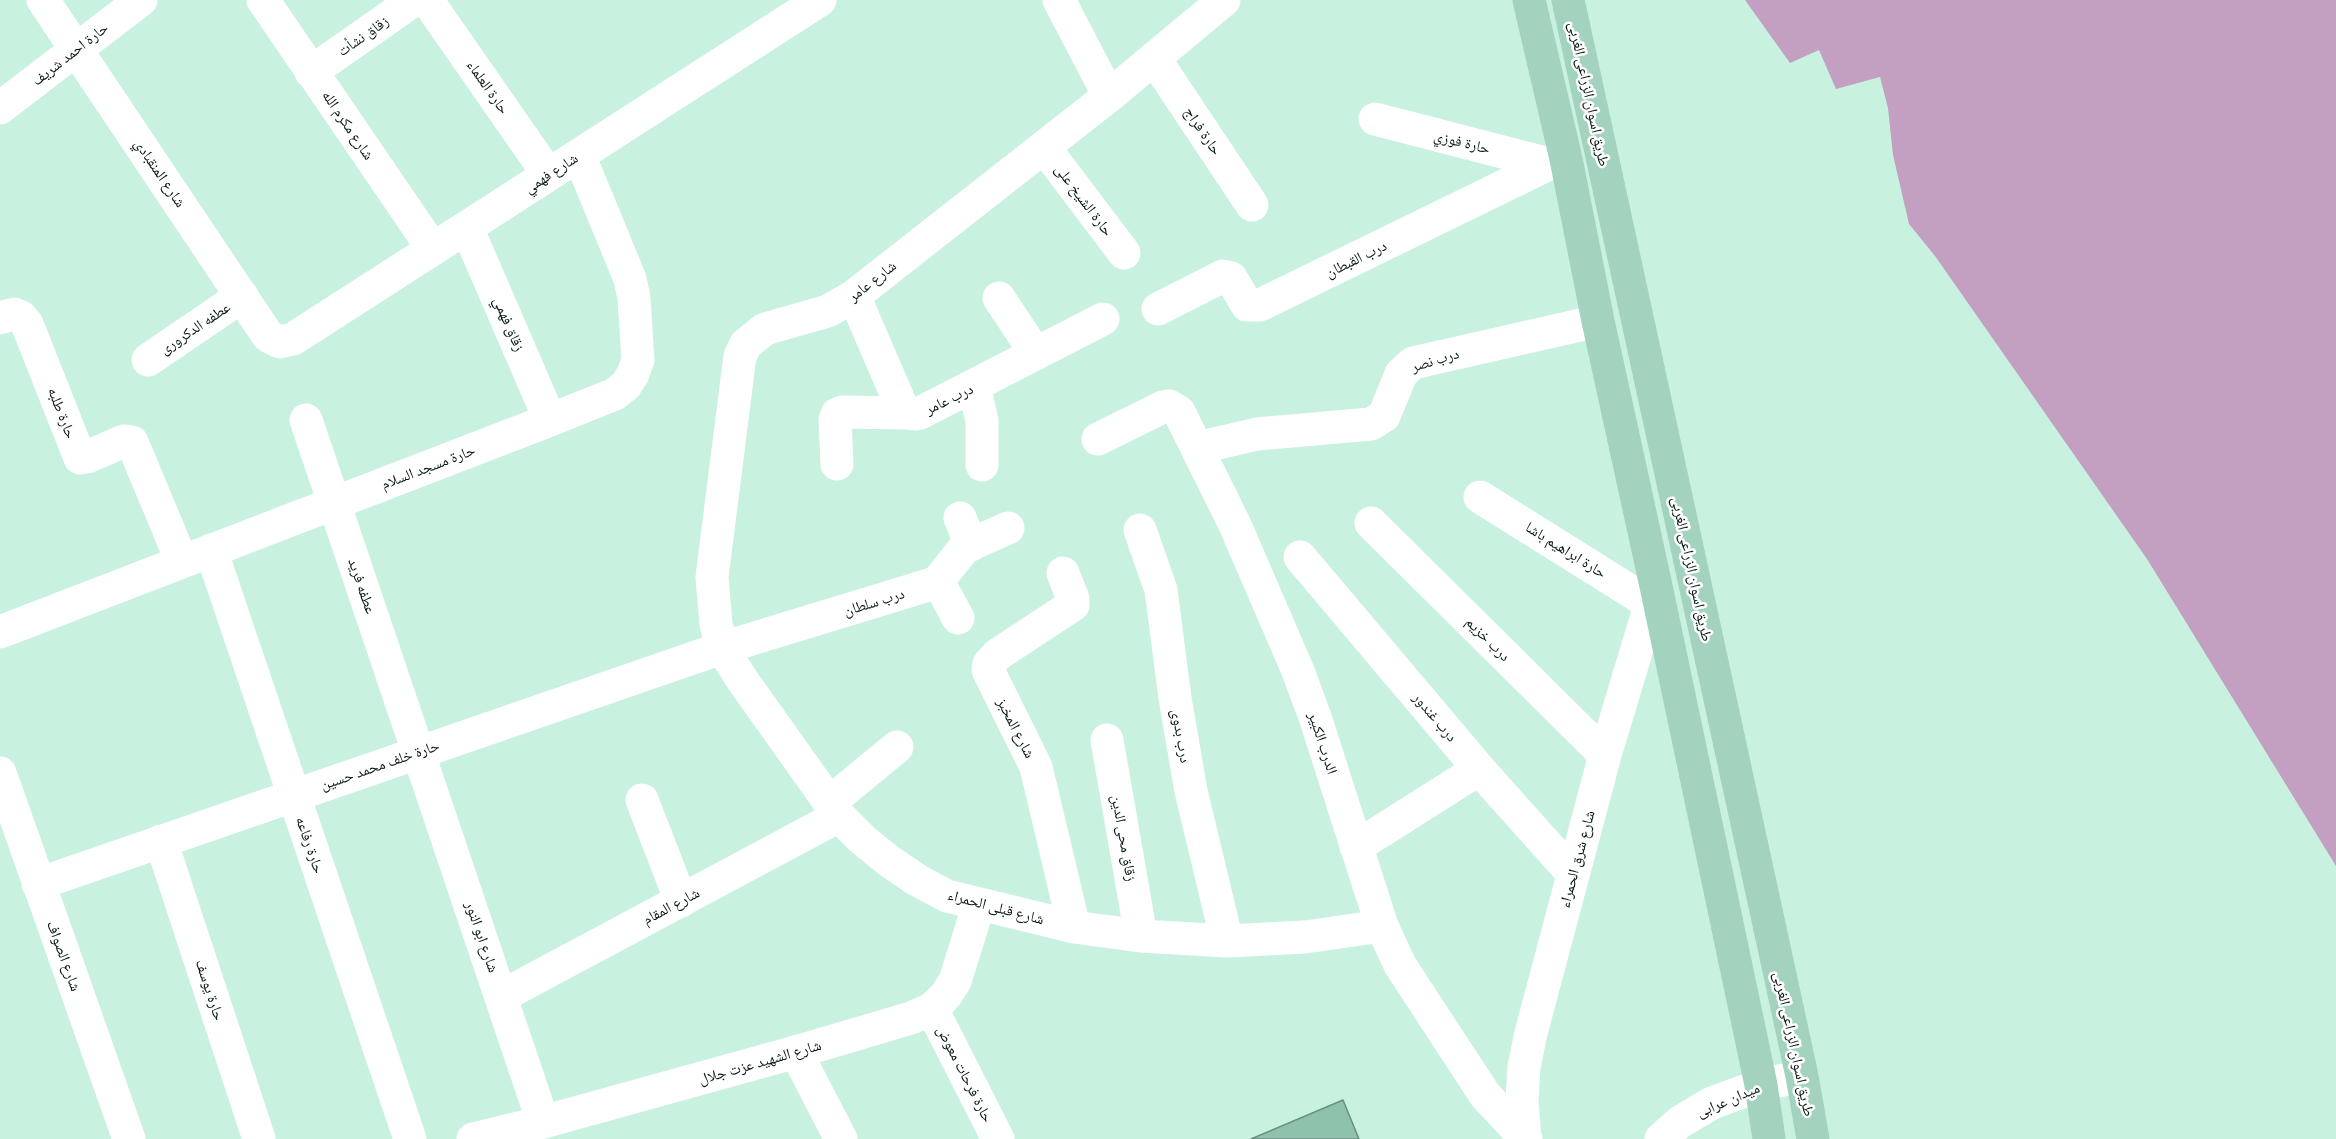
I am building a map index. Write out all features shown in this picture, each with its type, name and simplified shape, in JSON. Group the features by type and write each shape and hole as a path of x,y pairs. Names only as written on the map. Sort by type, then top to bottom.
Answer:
{"main road":[{"path":"1529,0 1558,162 1598,321 1654,595 1761,1085 1768,1139"},
{"name":"طريق اسوان الزراعى الغربى","path":"1568,0 1802,1076 1813,1139"}],"street":[{"name":"شارع المنقبادي","path":"43,0 268,336 280,342"},
{"name":"حارة احمد شريف","path":"0,108 141,0"},
{"name":"شارع مكرم الله","path":"263,0 433,249"},
{"name":"زقاق نشأت","path":"311,72 414,0"},
{"name":"حارة العلماء","path":"427,0 548,174"},
{"name":"شارع فهمي","path":"280,342 293,339 820,0"},
{"path":"1059,0 1109,96"},
{"name":"شارع عامر","path":"722,648 716,624 712,577 740,356 746,344 765,329 828,311 854,296 1109,96 1224,0"},
{"name":"حارة فراج","path":"1154,58 1252,205"},
{"name":"حارة فوزي","path":"1375,120 1558,162"},
{"name":"حارة الشيخ على","path":"1044,147 1124,253"},
{"name":"حارة مسجد السلام","path":"0,632 550,420 615,394 626,385 638,360 637,320 630,279 579,155"},
{"name":"درب القبطان","path":"1158,309 1223,276 1231,278 1246,305 1260,305 1558,162"},
{"name":"زقاق فهمي","path":"467,228 550,420"},
{"name":"درب عامر","path":"854,296 901,405 908,413 920,413 1103,319"},
{"name":"عطفه الدكرورى","path":"148,360 242,297"},
{"path":"999,298 1036,354"},
{"name":"حارة طلبه","path":"0,318 14,314 21,317 27,324 80,458 124,441 132,441 196,556"},
{"name":"درب نصر","path":"1197,448 1257,434 1371,424 1384,416 1401,374 1413,363 1598,321"},
{"path":"974,386 982,421 982,465"},
{"name":"الدرب الكبير","path":"1098,439 1169,406 1179,412 1235,525 1298,671 1382,926 1400,965 1485,1095 1525,1139"},
{"path":"837,464 835,420 837,414 842,412 908,413"},
{"name":"عطفه فريد","path":"306,420 418,752"},
{"name":"حارة ابراهيم باشا","path":"1480,497 1654,595"},
{"name":"درب خزيم","path":"1371,523 1605,755"},
{"path":"958,618 938,581 961,550 965,531 1008,528"},
{"name":"درب بدوى","path":"1140,530 1161,590 1175,698 1189,780 1227,940"},
{"name":"حارة رفاعه","path":"196,556 292,795 410,1139"},
{"name":"درب غندور","path":"1300,557 1479,770 1573,874"},
{"name":"شارع المخبز","path":"1063,573 1073,599 1073,606 997,655 989,664 988,670 1036,766 1074,927"},
{"name":"درب سلطان","path":"722,648 938,581"},
{"name":"شارع شرق الحمراء","path":"1525,1139 1522,1100 1524,1067 1531,1034 1605,755 1654,595"},
{"name":"حارة خلف محمد حسين","path":"38,884 722,648"},
{"name":"شارع قبلى الحمراء","path":"722,648 742,681 834,809 863,840 917,880 947,896 1074,927 1141,936 1227,940 1305,937 1382,926"},
{"name":"زقاق محى الدين","path":"1107,740 1141,936"},
{"name":"شارع المقام","path":"502,996 681,901 834,809 897,747"},
{"name":"شارع ابو النور","path":"418,752 543,1122"},
{"path":"1356,847 1479,770"},
{"name":"شارع الصواف","path":"0,773 129,1139"},
{"path":"642,800 681,901"},
{"name":"حارة يوسف","path":"161,841 259,1139"},
{"name":"شارع الشهيد عزت جلال","path":"481,1138 796,1052 932,1009 946,995 955,981 979,904"},
{"name":"حارة فرحات معوض","path":"932,1009 998,1139"},
{"path":"796,1052 841,1139"},
{"name":"ميدان عرابى","path":"1661,1139 1680,1122 1704,1107 1761,1085 1802,1076"}],"shaded area":[{"path":"1745,0 2336,0 2336,866 2147,559 1935,256 1909,224 1893,155 1888,108 1880,77 1836,89 1819,50 1790,63"}],"building":[{"path":"1343,1100 1359,1139 1251,1139"}]}
